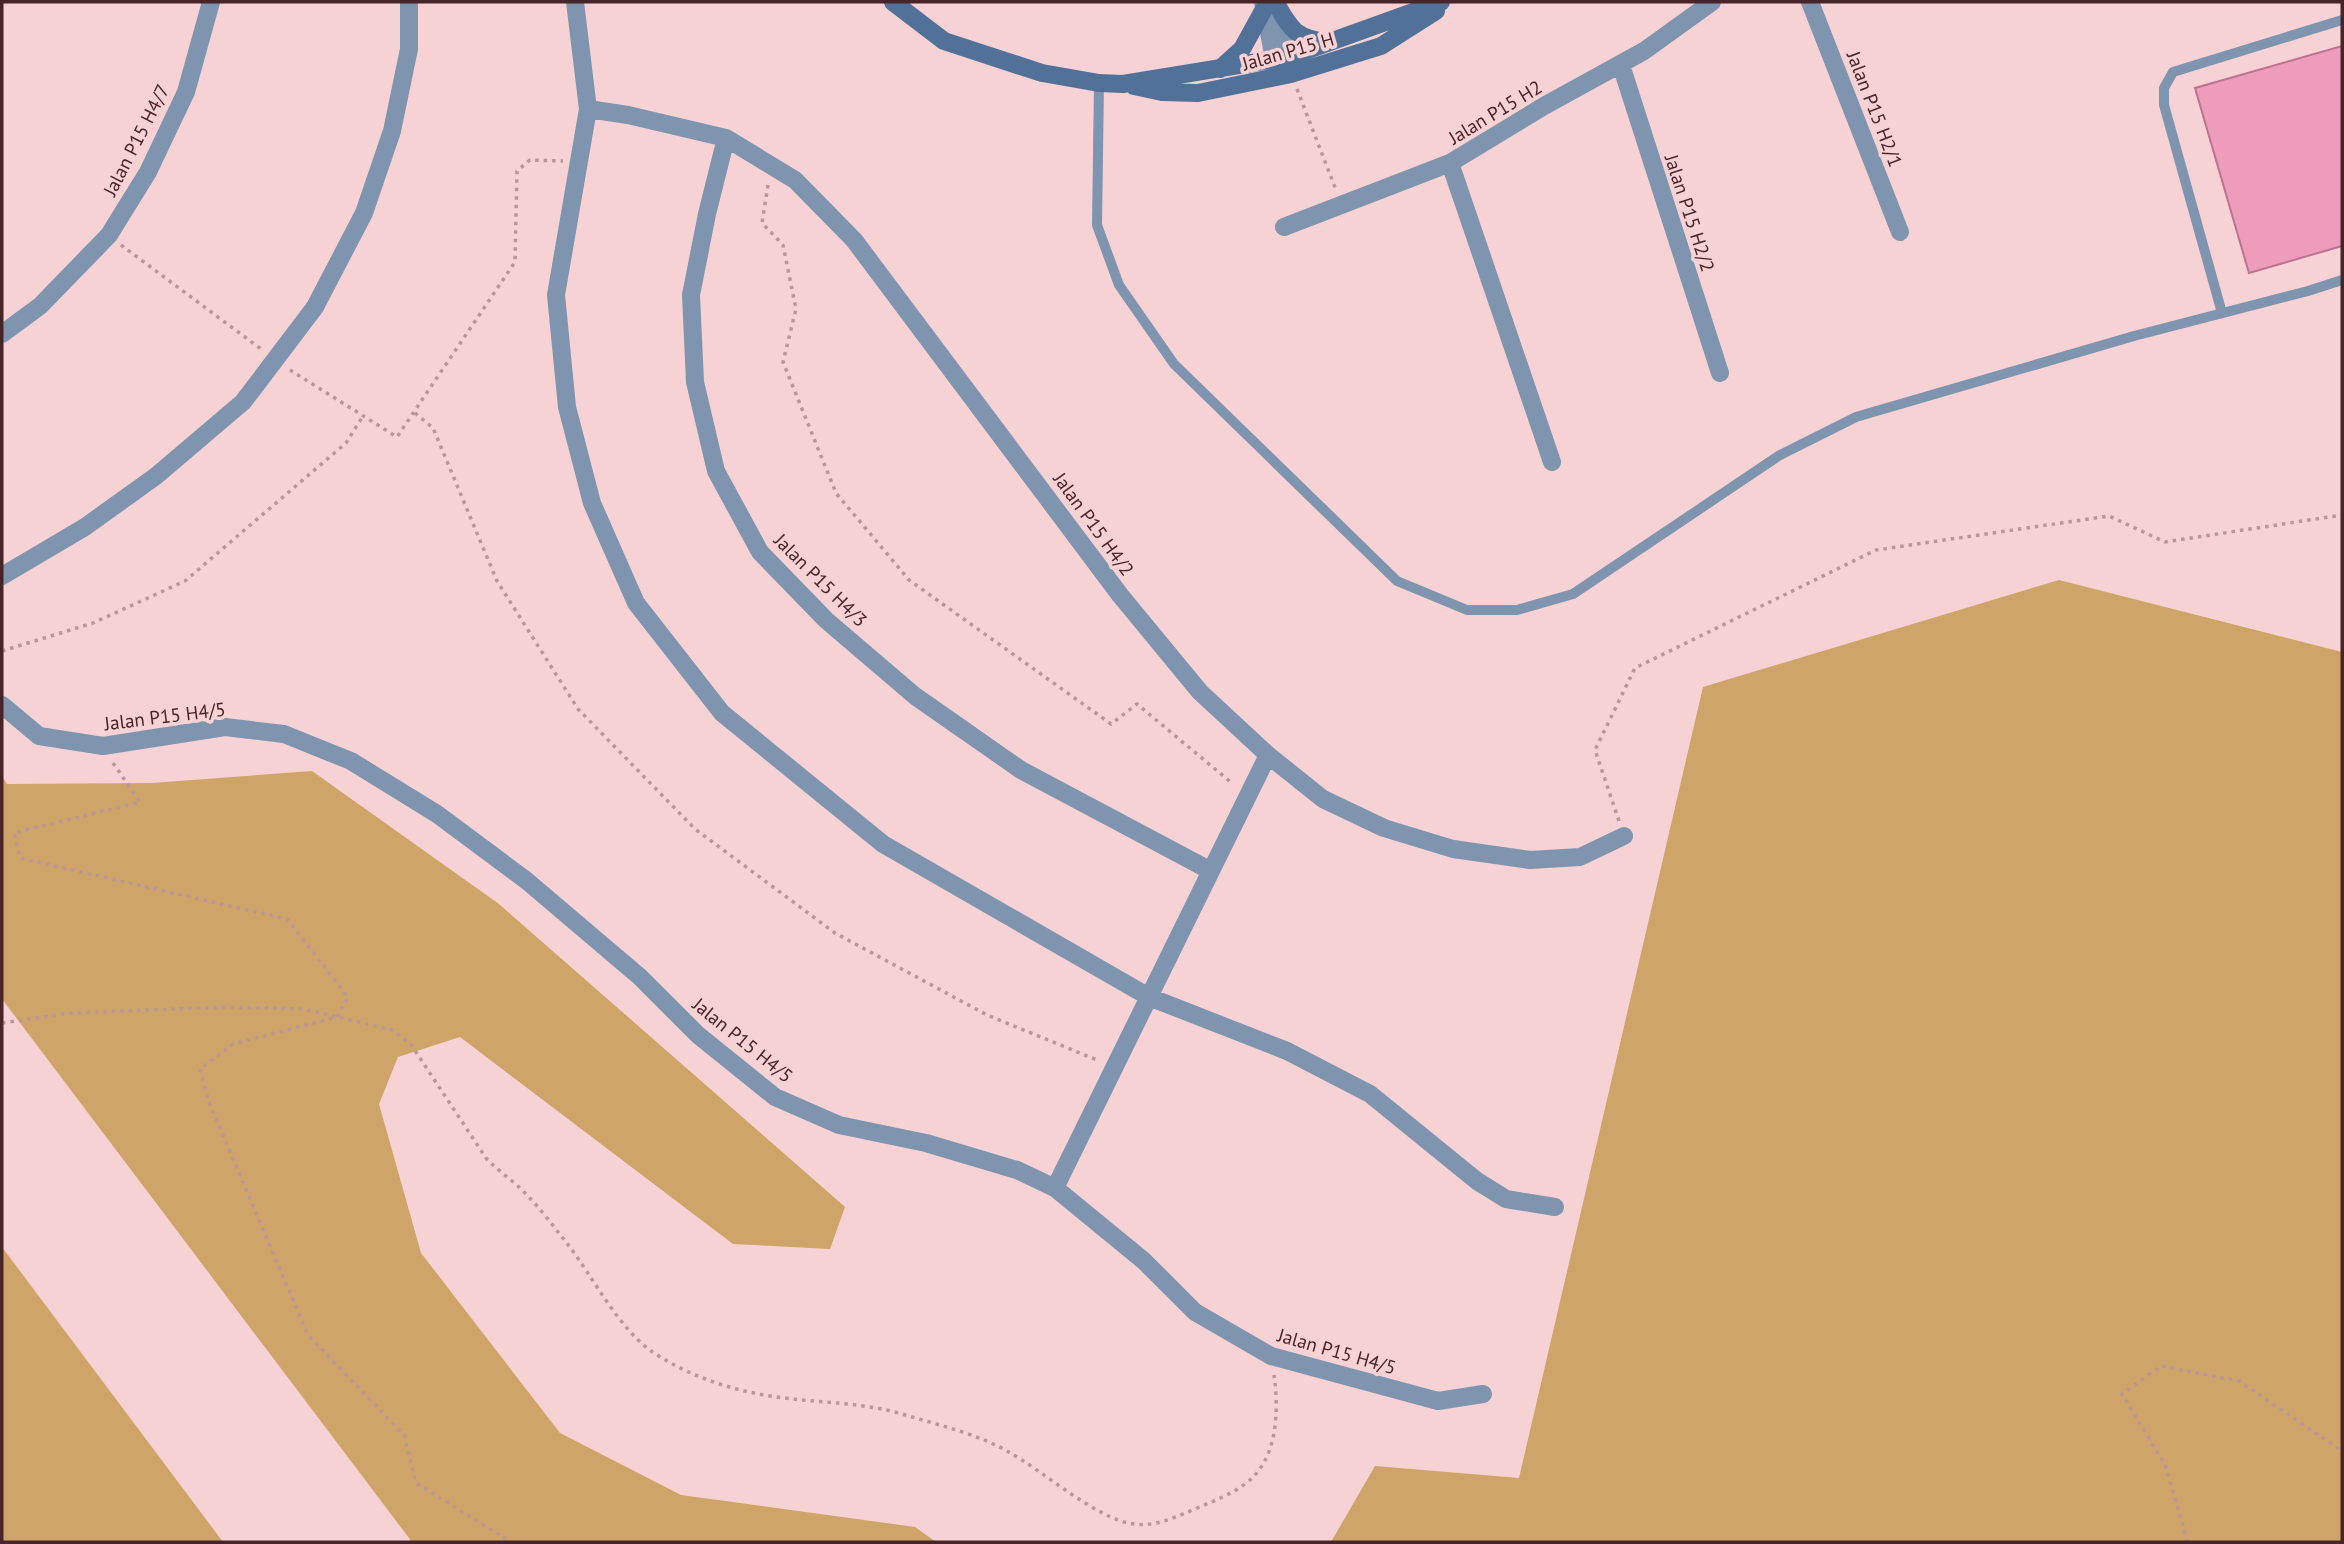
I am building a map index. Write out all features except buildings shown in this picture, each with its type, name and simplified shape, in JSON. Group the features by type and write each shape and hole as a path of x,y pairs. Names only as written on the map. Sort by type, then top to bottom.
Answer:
{"street":[{"name":"Jalan P15 H4/7","path":"2,334 40,306 108,235 148,172 186,92 211,2"},
{"path":"2,576 85,527 156,476 243,402 315,307 364,213 392,131 409,49 409,2"},
{"path":"575,2 589,109 556,295 567,407 593,503 636,603 722,713 883,844 1149,997 1287,1051 1370,1094 1477,1181 1506,1199 1555,1207"},
{"name":"Jalan P15 H","path":"893,2 944,41 1042,73 1162,92 1198,93 1283,67 1381,46 1450,2"},
{"name":"Jalan P15 H","path":"1123,84 1220,68 1283,67 1328,42 1441,2"},
{"name":"Jalan P15 H2","path":"1284,227 1450,163 1544,106 1621,65 1712,2"},
{"name":"Jalan P15 H2/1","path":"1811,2 1900,232"},
{"path":"1271,5 1304,39 1328,42"},
{"path":"1271,5 1283,67"},
{"path":"1220,68 1242,49 1271,5"},
{"name":"Jalan P15 H2/2","path":"1621,65 1720,373"},
{"name":"Jalan P15 H4/2","path":"589,109 628,115 726,138 795,180 855,240 1120,595 1200,692 1268,755 1324,799 1384,828 1453,849 1530,860 1580,857 1624,836"},
{"name":"Jalan P15 H4/3","path":"726,138 691,295 695,382 716,471 760,552 826,620 926,703 1021,770 1211,870"},
{"path":"1450,163 1552,462"},
{"name":"Jalan P15 H4/5","path":"2,705 39,736 103,746 225,727 284,734 351,761 436,814 527,881 640,977 698,1035 775,1097 839,1125 939,1147 1017,1170 1055,1188 1144,1262 1195,1312 1271,1356 1438,1401 1483,1394"},
{"path":"1055,1188 1268,755"}],"lane":[{"path":"2222,313 2164,105 2165,88 2173,72 2342,20"},
{"path":"1099,83 1097,225 1119,285 1166,352 1192,382 1397,581 1467,611 1517,610 1573,594 1780,456 1856,417 2134,335 2342,280"}],"path":[{"path":"1283,67 1342,205"},
{"path":"108,235 275,360 397,437 515,262 517,171 530,160 579,162"},
{"path":"771,166 762,223 783,244 796,309 783,362 836,493 909,580 1111,724 1137,704 1248,796"},
{"path":"415,413 433,428 497,581 578,709 695,828 835,933 987,1015 1114,1067"},
{"path":"2,651 93,624 185,581 346,443 363,416"},
{"path":"1624,836 1595,750 1635,668 1876,550 2109,516 2165,542 2342,516"},
{"path":"103,746 140,802 14,832 20,858 288,919 348,997 337,1017 233,1044 200,1069 208,1100 308,1335 404,1435 415,1483 511,1542"},
{"path":"2,1023 72,1013 227,1007 303,1009 393,1030 410,1043 486,1158 500,1174 524,1191 566,1241 593,1278 602,1297 650,1350 678,1367 732,1389 778,1397 877,1406 979,1437 1008,1451 1106,1515 1133,1524 1160,1523 1227,1495 1249,1481 1265,1461 1273,1435 1277,1396 1271,1356"},
{"path":"2188,1542 2165,1465 2122,1394 2161,1366 2239,1381 2342,1451"}],"shaded area":[{"path":"2059,580 2342,652 2342,1542 1331,1542 1375,1466 1519,1478 1703,687"},
{"path":"312,771 499,904 845,1207 830,1249 733,1244 460,1037 398,1057 379,1104 421,1253 560,1433 681,1495 915,1527 936,1542 412,1542 2,999 2,776 7,784 152,783"},
{"path":"2,1247 223,1542 2,1542"}]}
